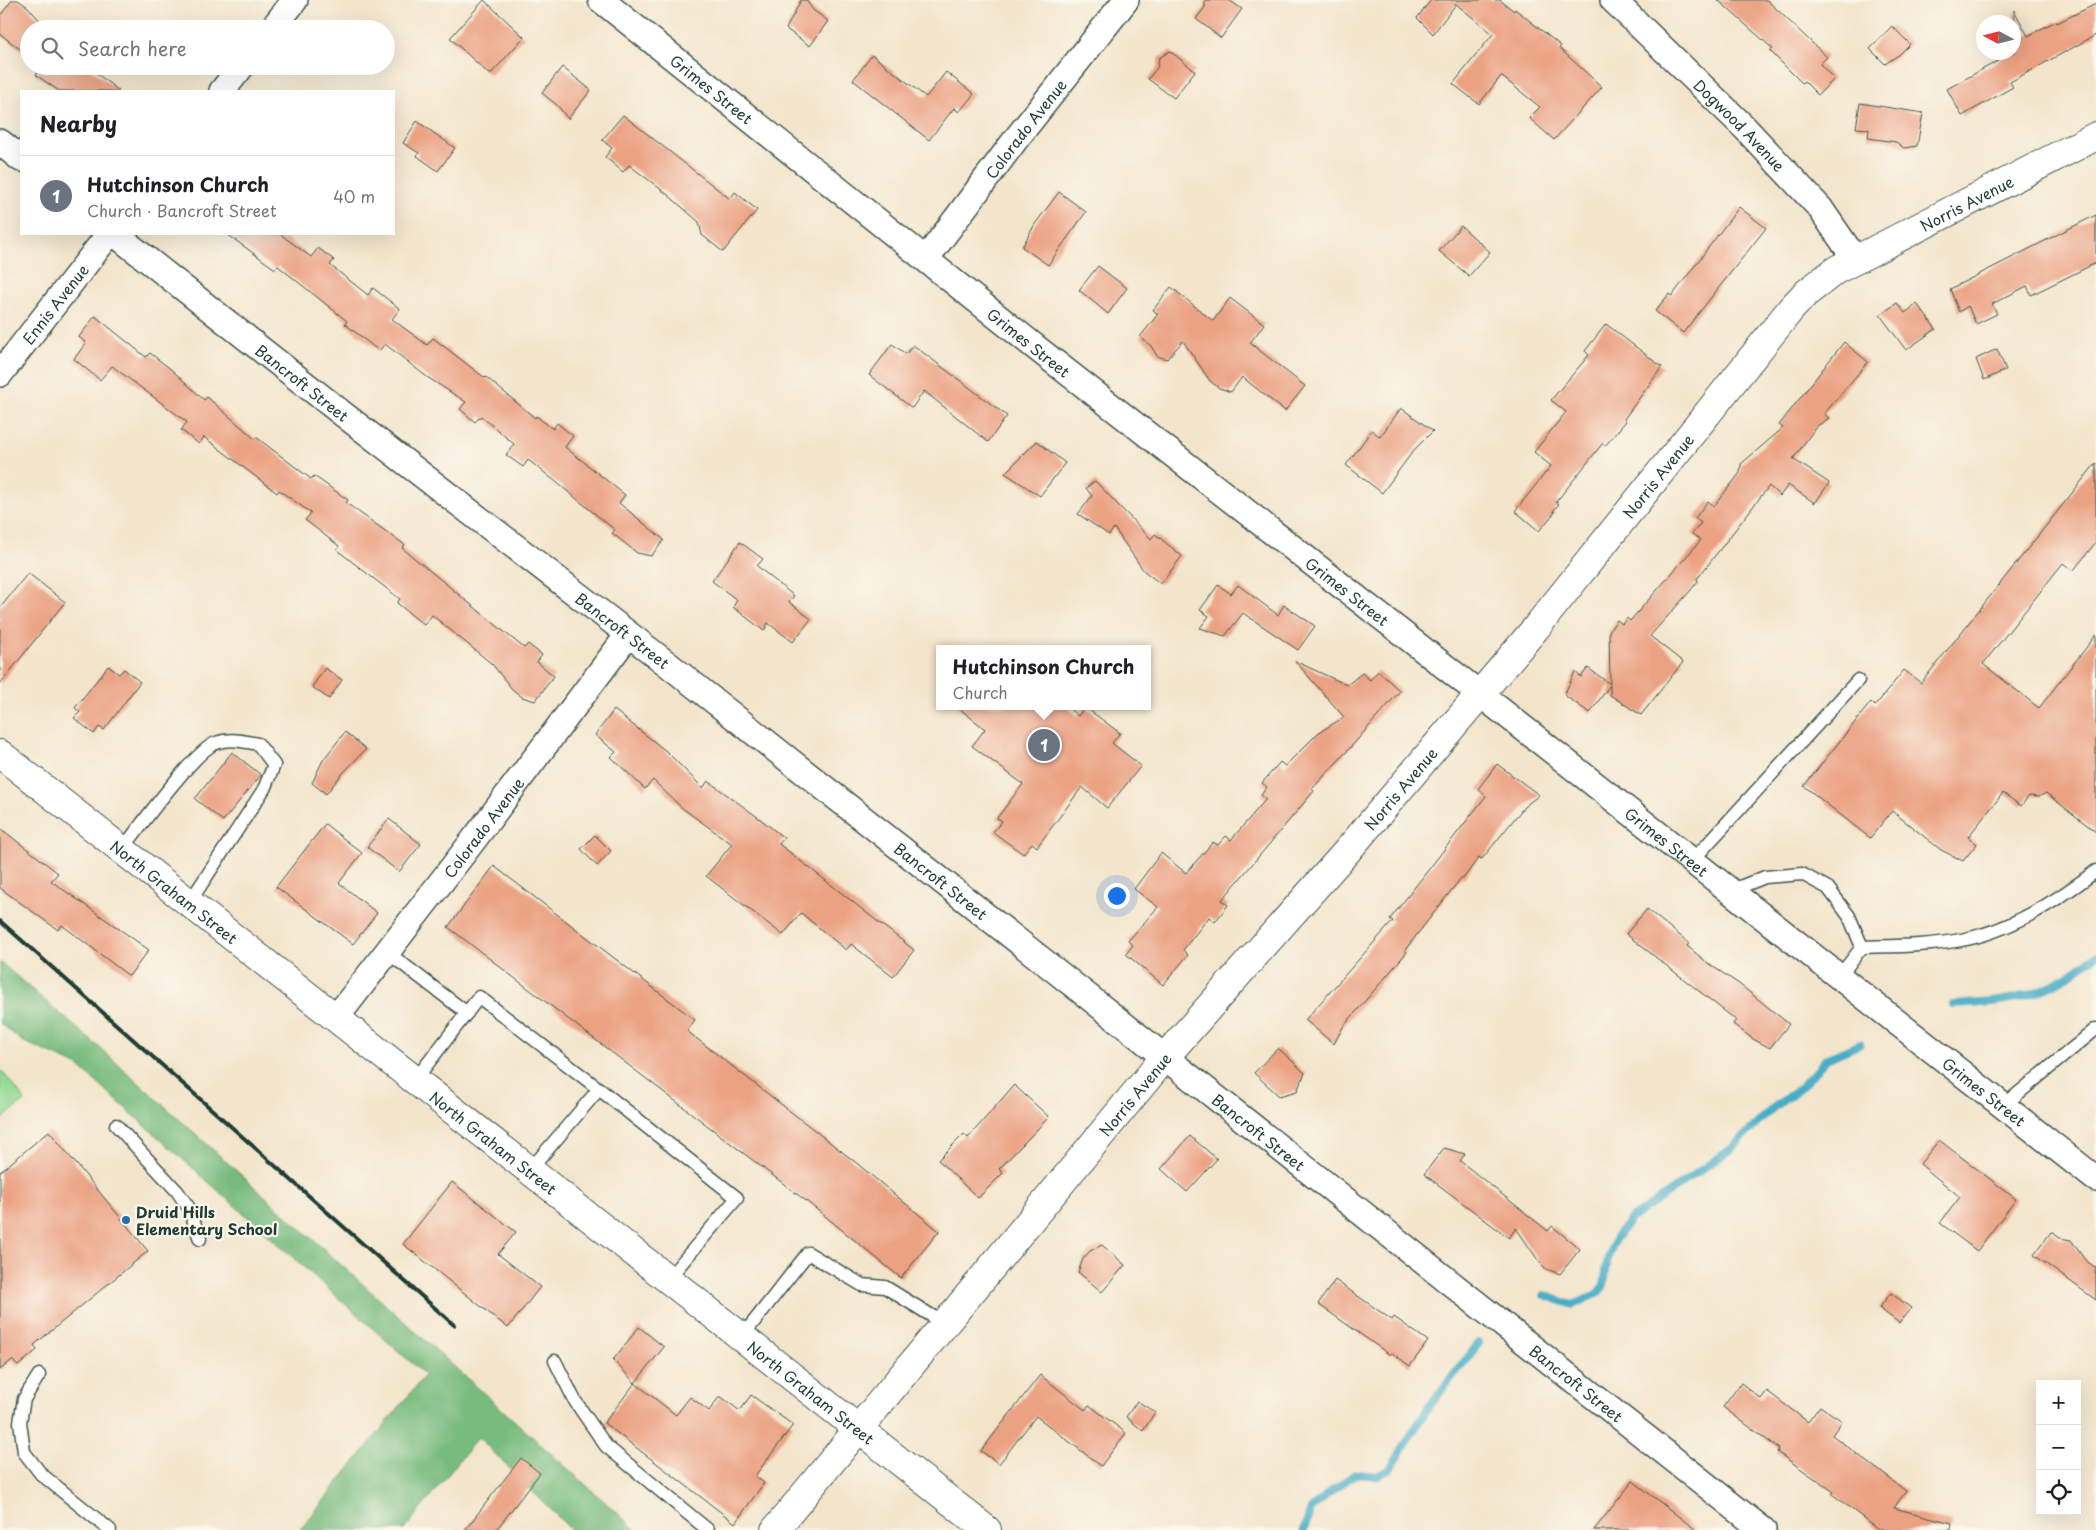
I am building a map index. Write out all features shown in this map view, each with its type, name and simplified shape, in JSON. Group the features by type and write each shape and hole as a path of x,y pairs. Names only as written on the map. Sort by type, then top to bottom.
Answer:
{"street":[{"path":"279,20 295,0"},
{"name":"Grimes Street","path":"601,0 1051,360 1480,694 2096,1179"},
{"name":"Colorado Avenue","path":"926,259 1016,139 1126,0"},
{"name":"Dogwood Avenue","path":"1612,0 1744,127 1820,208 1855,259"},
{"path":"223,90 235,75"},
{"name":"Norris Avenue","path":"775,1530 1166,1057 1348,850 1535,629 1805,294 1836,270 1855,259 2096,136"},
{"path":"0,142 20,158"},
{"name":"Ennis Avenue","path":"0,374 108,235"},
{"name":"Bancroft Street","path":"116,235 1166,1057 1764,1530"},
{"name":"Colorado Avenue","path":"336,1018 628,635"},
{"name":"North Graham Street","path":"0,754 987,1530"}],"lane":[{"path":"1692,861 1858,680"},
{"path":"122,850 192,762 214,743 235,740 258,744 274,765 264,789 189,903"},
{"path":"1839,977 1862,947 1961,940 2008,926 2061,897 2096,871"},
{"path":"1730,891 1765,877 1802,874 1828,888 1849,916 1862,947"},
{"path":"387,952 467,1013"},
{"path":"415,1080 479,997 737,1198 668,1280"},
{"path":"2003,1106 2096,1029"},
{"path":"530,1170 599,1090"},
{"path":"116,1125 177,1191 189,1208 200,1239"},
{"path":"741,1338 808,1253 862,1285 885,1287 945,1324"},
{"path":"555,1361 575,1401 606,1446 708,1530"},
{"path":"38,1375 24,1399 20,1422 24,1452 40,1474 110,1530"}],"green space":[{"path":"0,962 100,1048 636,1530 571,1530 478,1437 404,1530 300,1530 425,1375 77,1065 22,1041 0,1023"},
{"path":"0,1069 25,1100 0,1121"}],"building":[{"path":"12,0 18,0 28,7 39,20 20,20 20,49 0,34 0,16"},
{"path":"484,0 524,37 490,75 450,38"},
{"path":"801,0 806,0 813,10 828,21 810,46 786,29"},
{"path":"1205,0 1229,0 1242,9 1221,38 1196,19 1205,7"},
{"path":"1431,0 1500,0 1514,11 1515,9 1561,46 1559,48 1602,87 1554,140 1529,118 1540,107 1501,76 1479,104 1453,84 1493,34 1456,4 1433,34 1417,18"},
{"path":"1718,0 1767,0 1827,57 1820,64 1834,79 1818,95 1804,81 1802,83 1770,51 1773,49"},
{"path":"2096,4 2096,35 2010,82 2013,87 1962,116 1947,89 2000,60 2021,60 2021,23 2028,36 2056,21 2057,23"},
{"path":"1892,26 1910,44 1900,54 1885,64 1870,49"},
{"path":"1170,51 1195,71 1174,98 1148,79 1157,68 1159,58"},
{"path":"872,55 926,97 946,72 974,94 959,112 954,108 929,140 853,80"},
{"path":"562,67 591,90 568,119 558,106 542,93"},
{"path":"36,75 99,75 118,90 58,90"},
{"path":"1860,103 1923,113 1917,146 1904,148 1896,142 1868,138 1869,129 1856,128"},
{"path":"623,115 730,199 735,192 757,210 723,252 702,235 699,222 667,194 629,165 623,172 605,157 612,148 602,140"},
{"path":"417,121 455,148 438,171 417,156 419,153 403,143"},
{"path":"1059,192 1086,212 1048,265 1022,247 1035,224"},
{"path":"1739,207 1766,228 1683,333 1655,311 1669,294 1672,296"},
{"path":"2096,215 2096,263 2031,295 2027,286 1992,304 1997,314 1976,324 1968,306 1959,312 1950,289"},
{"path":"1461,226 1490,252 1469,276 1439,251"},
{"path":"228,235 281,235 311,257 318,248 334,260 330,265 368,295 373,288 400,309 392,319 427,345 433,338 486,377 535,418 536,416 553,429 557,423 573,436 565,447 625,495 619,503 664,540 651,556 637,553 612,533 615,530 528,460 523,467 506,455 514,444 481,416 475,422 460,409 466,402 427,377 385,344 379,351 345,324 347,321 278,266 275,269"},
{"path":"1098,266 1127,288 1108,314 1079,290"},
{"path":"1171,287 1213,321 1230,298 1264,324 1250,343 1305,386 1285,411 1242,377 1231,392 1219,388 1210,381 1183,341 1167,359 1157,356 1151,346 1140,337 1158,314 1153,310"},
{"path":"1897,303 1905,313 1917,304 1936,329 1906,350 1880,315"},
{"path":"95,316 146,357 150,353 173,371 204,400 207,397 255,439 256,437 311,479 314,476 348,500 346,503 405,545 402,548 524,648 528,644 542,655 537,662 554,676 535,701 522,697 512,689 492,664 432,615 424,625 397,603 400,599 337,550 339,546 305,520 311,513 279,490 277,493 204,437 199,444 181,430 187,422 112,366 100,380 74,359 86,343 79,337"},
{"path":"1606,324 1662,367 1624,419 1626,421 1605,446 1603,443 1556,502 1559,504 1553,511 1555,512 1539,531 1515,511 1551,466 1534,452 1566,412 1551,400 1589,355 1585,351"},
{"path":"1844,342 1868,362 1824,414 1829,418 1816,427 1793,459 1829,483 1815,503 1788,485 1780,496 1769,486 1697,579 1698,581 1691,590 1650,636 1683,662 1641,715 1610,695 1610,685 1590,713 1564,695 1575,672 1581,677 1588,668 1610,684 1609,631 1617,620 1622,624 1627,618 1630,621 1701,540 1692,534 1701,523 1695,518 1708,501 1714,506 1740,473 1741,464 1783,428 1779,425"},
{"path":"892,344 906,354 913,345 1007,416 988,442 924,391 912,408 869,375"},
{"path":"1997,349 2006,370 1984,380 1976,359"},
{"path":"1401,408 1433,431 1414,450 1382,493 1346,465 1372,430 1380,437"},
{"path":"1037,441 1065,463 1040,496 1005,473"},
{"path":"2096,463 2096,542 2073,571 2063,563 1983,664 2039,708 2096,635 2096,832 2046,793 2039,797 2029,796 2021,806 2003,793 1968,837 1977,844 1963,861 1941,850 1892,811 1870,838 1804,786 1871,702 1875,706 1904,670 1921,683"},
{"path":"1095,481 1151,539 1155,534 1182,556 1161,584 1144,571 1114,528 1109,535 1078,514 1092,496 1086,488"},
{"path":"740,542 763,559 757,566 794,596 789,602 811,619 793,642 768,623 764,631 733,607 737,600 712,581"},
{"path":"28,573 65,602 0,684 0,608"},
{"path":"1218,585 1231,594 1238,585 1278,615 1284,605 1315,626 1298,650 1243,613 1225,636 1200,628 1209,616 1200,610"},
{"path":"1295,661 1347,685 1362,673 1370,680 1378,671 1400,691 1312,789 1314,791 1222,900 1228,905 1215,922 1209,917 1183,950 1188,955 1163,985 1126,954 1133,945 1128,941 1158,907 1134,889 1161,853 1186,873 1213,842 1218,845 1226,836 1231,840 1266,799 1261,795 1267,787 1262,783 1280,762 1285,766 1318,733 1344,717"},
{"path":"108,666 119,674 124,669 140,682 104,730 99,727 94,734 74,718 80,712 75,708"},
{"path":"325,668 342,680 329,699 312,687"},
{"path":"614,710 666,751 703,788 708,781 784,838 779,844 914,950 893,977 851,944 846,950 801,913 783,935 706,876 732,844 682,808 653,780 645,789 611,757 616,752 595,735"},
{"path":"961,710 1071,710 1078,716 1083,710 1089,710 1120,733 1112,743 1141,766 1107,808 1082,787 1037,847 1032,843 1023,854 993,832 1002,821 997,818 1023,784 972,746 985,729"},
{"path":"345,732 366,749 326,794 312,783 323,760"},
{"path":"232,752 261,775 223,821 195,799"},
{"path":"1497,764 1539,795 1524,807 1482,859 1479,857 1463,879 1461,878 1405,950 1407,952 1343,1027 1334,1044 1305,1020 1393,921 1390,919 1486,796 1478,789"},
{"path":"389,819 421,844 399,872 367,847"},
{"path":"325,824 362,853 339,883 377,913 353,944 276,887"},
{"path":"0,828 58,873 51,881 149,950 129,976 62,925 58,930 0,888"},
{"path":"595,835 611,851 597,866 581,849"},
{"path":"494,866 695,1020 687,1031 854,1161 939,1231 901,1278 810,1204 448,927"},
{"path":"1647,909 1689,943 1687,946 1709,964 1739,984 1789,1024 1770,1048 1753,1039 1733,1024 1736,1020 1626,934"},
{"path":"1278,1048 1305,1073 1297,1091 1279,1096 1254,1073"},
{"path":"1014,1085 1049,1117 999,1169 1003,1173 978,1198 938,1160 964,1134 968,1138"},
{"path":"49,1131 148,1251 34,1345 37,1350 18,1366 12,1360 0,1370 0,1172"},
{"path":"1190,1136 1217,1159 1187,1192 1161,1169"},
{"path":"1939,1140 2016,1199 1977,1251 1940,1223 1960,1197 1920,1164"},
{"path":"1444,1148 1465,1154 1460,1161 1548,1231 1552,1226 1580,1249 1560,1274 1546,1269 1540,1263 1516,1228 1509,1238 1424,1174"},
{"path":"452,1182 516,1232 498,1254 540,1287 508,1328 403,1244"},
{"path":"2051,1232 2060,1238 2071,1240 2085,1260 2096,1268 2096,1300 2034,1255"},
{"path":"1102,1245 1125,1265 1102,1292 1078,1272 1083,1259 1090,1251"},
{"path":"1335,1280 1392,1320 1394,1317 1428,1341 1410,1366 1392,1353 1390,1355 1318,1304"},
{"path":"1891,1293 1911,1308 1899,1323 1879,1308"},
{"path":"639,1327 664,1347 635,1383 613,1360"},
{"path":"1040,1375 1085,1410 1089,1405 1126,1433 1101,1466 1036,1416 999,1464 981,1451"},
{"path":"635,1383 676,1415 690,1397 709,1411 720,1396 740,1411 751,1395 793,1425 755,1476 764,1483 735,1523 604,1423"},
{"path":"1741,1383 1761,1399 1767,1391 1808,1422 1820,1406 1842,1421 1832,1435 1906,1491 1894,1508 1952,1523 1951,1530 1879,1530 1832,1494 1834,1492 1777,1452 1779,1449 1723,1407"},
{"path":"1137,1401 1155,1412 1143,1431 1126,1417"},
{"path":"521,1458 540,1473 496,1530 465,1530"},
{"path":"1633,1481 1696,1530 1594,1530"}],"waterway":[{"path":"1953,1005 2006,1000 2036,992 2060,981 2096,956"},
{"path":"1544,1295 1573,1305 1598,1293 1604,1285 1608,1257 1615,1239 1631,1219 1731,1149 1772,1109 1802,1086 1826,1059 1860,1044"},
{"path":"1304,1530 1311,1509 1326,1495 1355,1474 1377,1476 1390,1469 1427,1409 1479,1343"}],"railway":[{"path":"0,921 454,1325"}],"place":[{"name":"Hutchinson Church","path":"1044,745"},
{"name":"Druid Hills Elementary School","path":"126,1220"}]}
